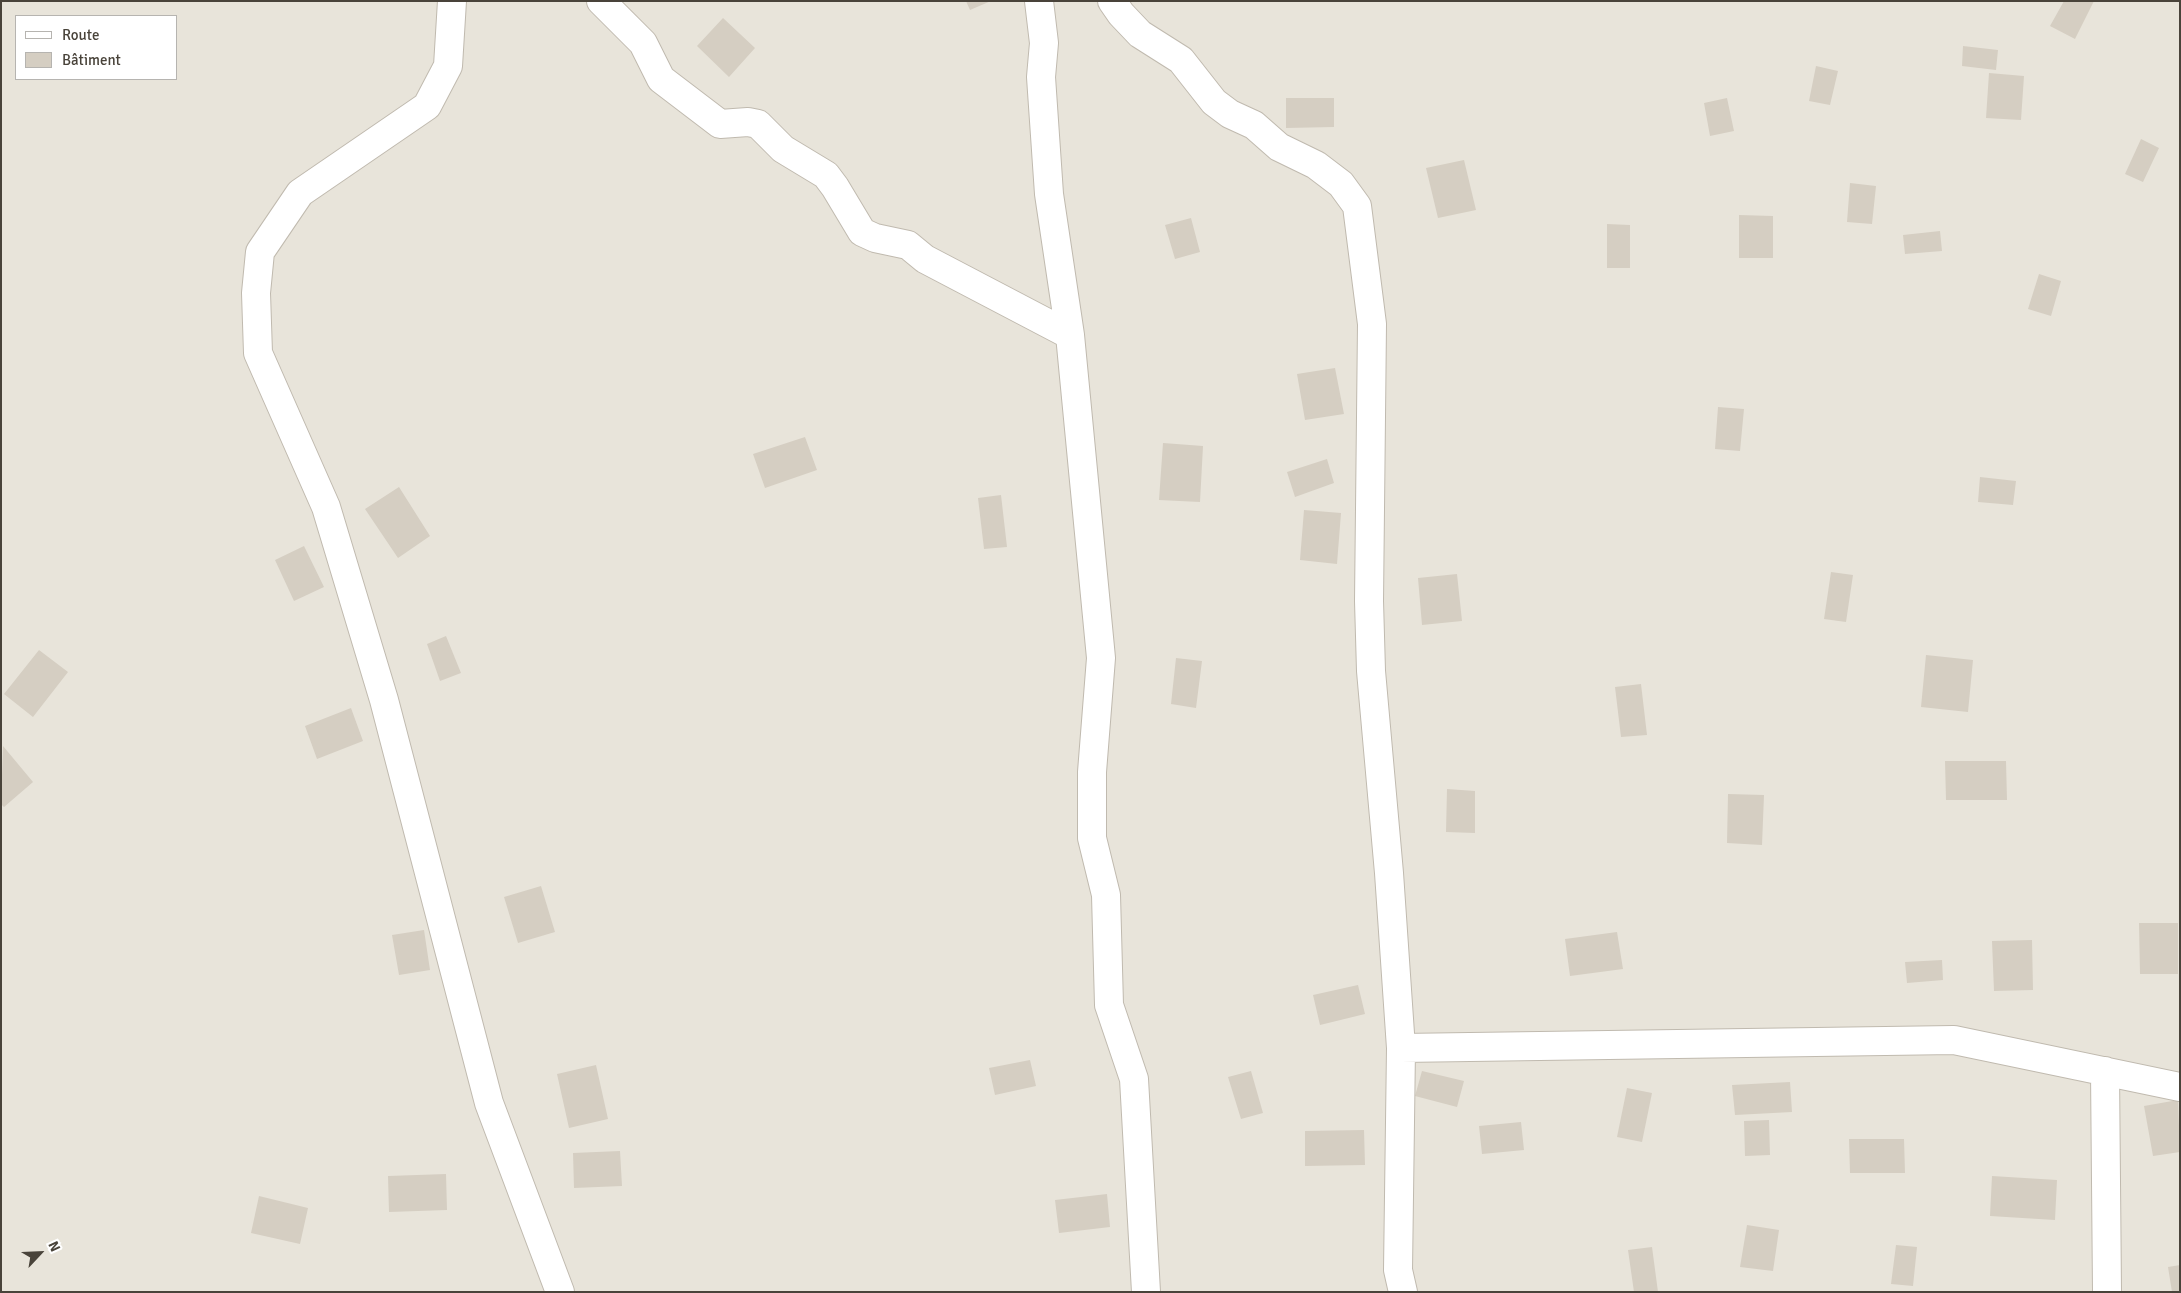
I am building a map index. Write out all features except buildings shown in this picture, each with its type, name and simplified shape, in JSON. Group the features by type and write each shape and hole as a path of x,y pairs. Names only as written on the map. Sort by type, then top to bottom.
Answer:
{"street":[{"path":"452,1 448,66 427,106 300,193 260,252 256,293 258,353 326,507 384,700 489,1103 560,1292"},
{"path":"601,1 643,43 660,79 720,124 748,122 758,124 783,149 826,175 862,232 875,238 908,245 924,259 1070,335"},
{"path":"1039,1 1044,42 1041,77 1049,194 1070,335 1101,658 1092,772 1092,838 1106,895 1109,1005 1134,1079 1146,1292"},
{"path":"1112,1 1121,14 1140,34 1182,60 1214,102 1230,114 1254,125 1279,147 1316,165 1341,184 1357,206 1372,324 1369,601 1371,672 1389,873 1401,1048 1398,1270 1403,1292"},
{"path":"1401,1048 1954,1040 2180,1087"},
{"path":"2105,1071 2106,1292"}],"shaded area":[{"path":"1,1 2180,1 2180,1292 1,1292"}]}
